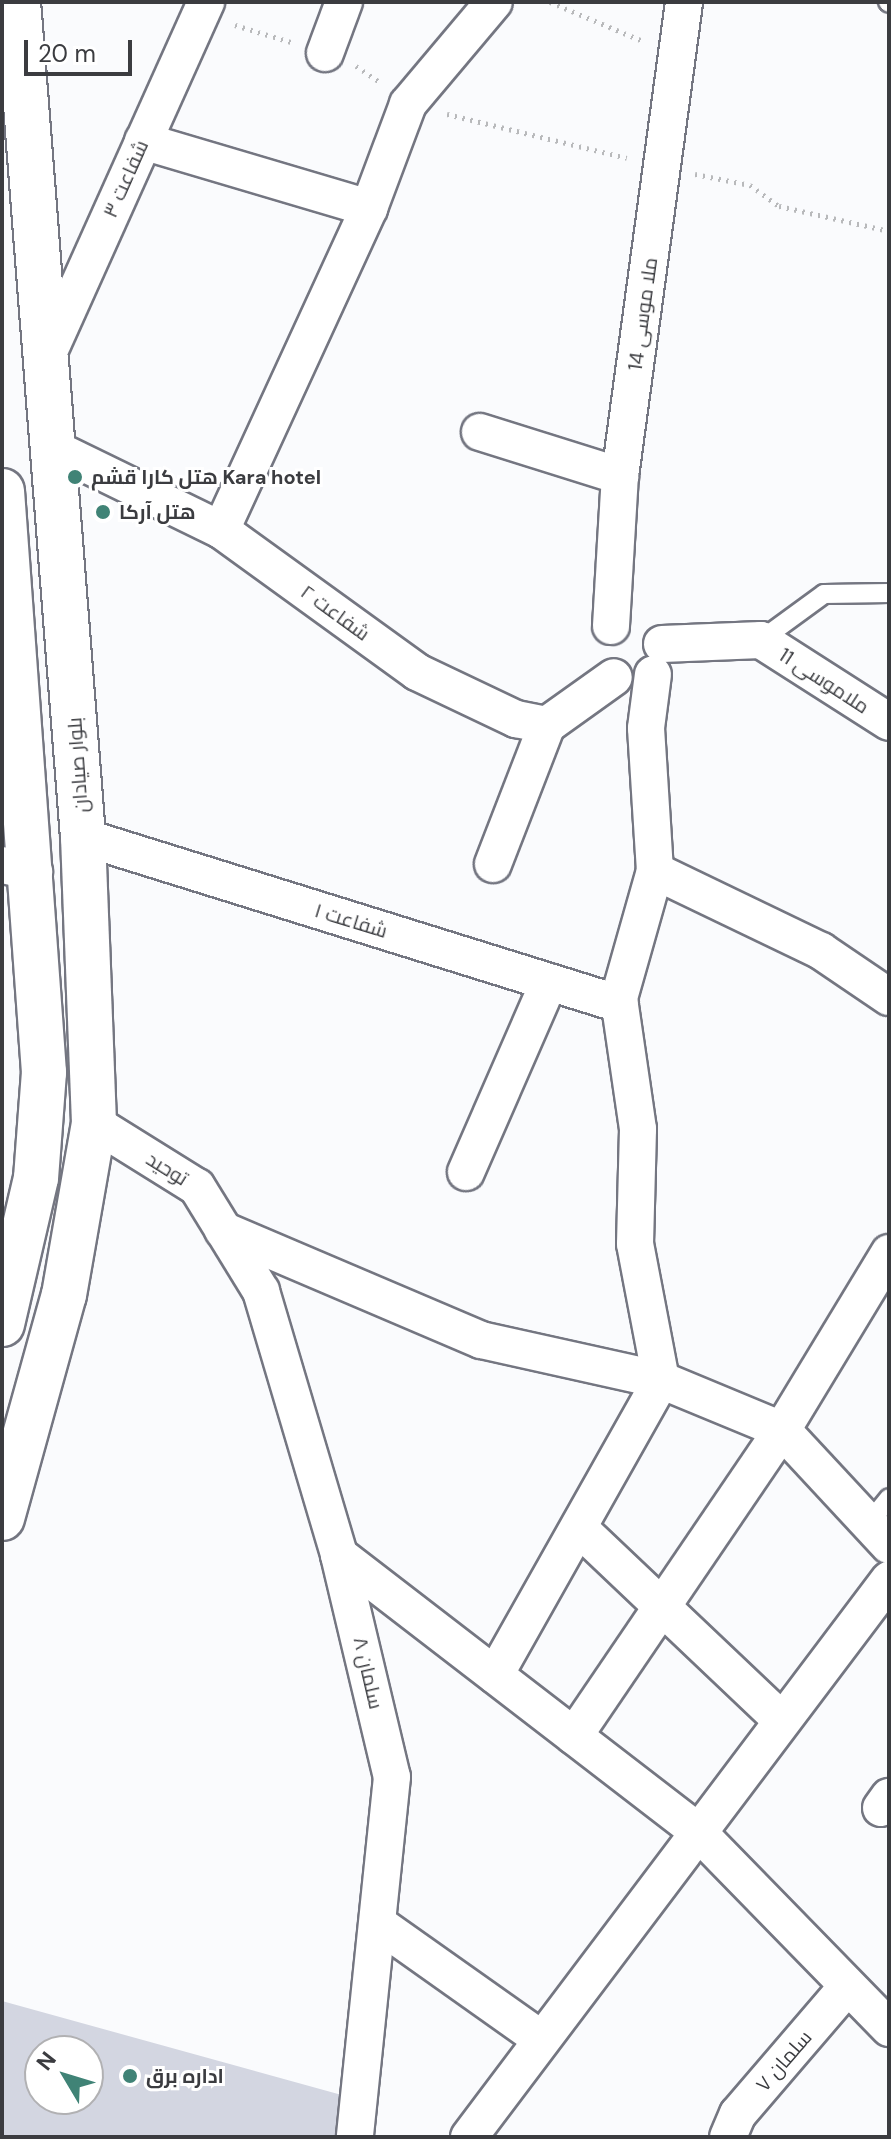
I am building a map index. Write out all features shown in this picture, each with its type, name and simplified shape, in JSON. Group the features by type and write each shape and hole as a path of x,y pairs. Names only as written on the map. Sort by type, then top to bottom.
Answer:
{"main road":[{"name":"بلوار صیادان","path":"2,1518 64,1295 94,1123 83,837 18,2"},
{"path":"2,491 18,868 44,1117 12,1238 2,1324"}],"street":[{"name":"شفاعت ۳","path":"47,356 206,2"},
{"path":"325,53 344,2"},
{"path":"221,530 369,208 408,104 494,2"},
{"name":"ملا موسی 14","path":"611,626 620,476 684,2"},
{"path":"143,141 369,208"},
{"path":"480,432 620,476"},
{"name":"شفاعت ۲","path":"55,449 221,530 417,672 516,719 547,725"},
{"path":"495,1675 580,1529 661,1380 635,1244 638,1129 620,1004 655,871 646,728 658,659 637,619 611,626 600,653 614,677 627,682 658,659"},
{"name":"ملاموسی 11","path":"658,659 761,640 889,722"},
{"path":"493,864 547,725 614,677"},
{"name":"شفاعت ۱","path":"83,837 620,1004"},
{"path":"655,871 821,951 889,997"},
{"path":"466,1172 549,982"},
{"name":"توحید","path":"94,1123 197,1187 223,1230"},
{"path":"223,1230 481,1340 661,1380 782,1430 882,1522"},
{"name":"سلمان ۸","path":"223,1230 261,1291 339,1555 392,1777 380,1925 355,2137"},
{"path":"574,1736 782,1430 889,1253"},
{"path":"580,1529 781,1720"},
{"path":"339,1555 696,1830 846,1988 889,2028"},
{"path":"469,2137 696,1830 889,1580"},
{"path":"380,1925 541,2039"},
{"name":"سلمان ۷","path":"728,2137 738,2114 846,1988"}],"lane":[{"path":"761,640 824,594 889,593"}],"path":[{"path":"550,2 677,56"}],"building":[{"name":"اداره برق","path":"2,2001 367,2102 362,2137 2,2137"}],"place":[{"name":"هتل کارا قشم Kara hotel","path":"75,477"},
{"name":"هتل آرکا","path":"103,512"},
{"name":"اداره برق","path":"130,2076"}]}
